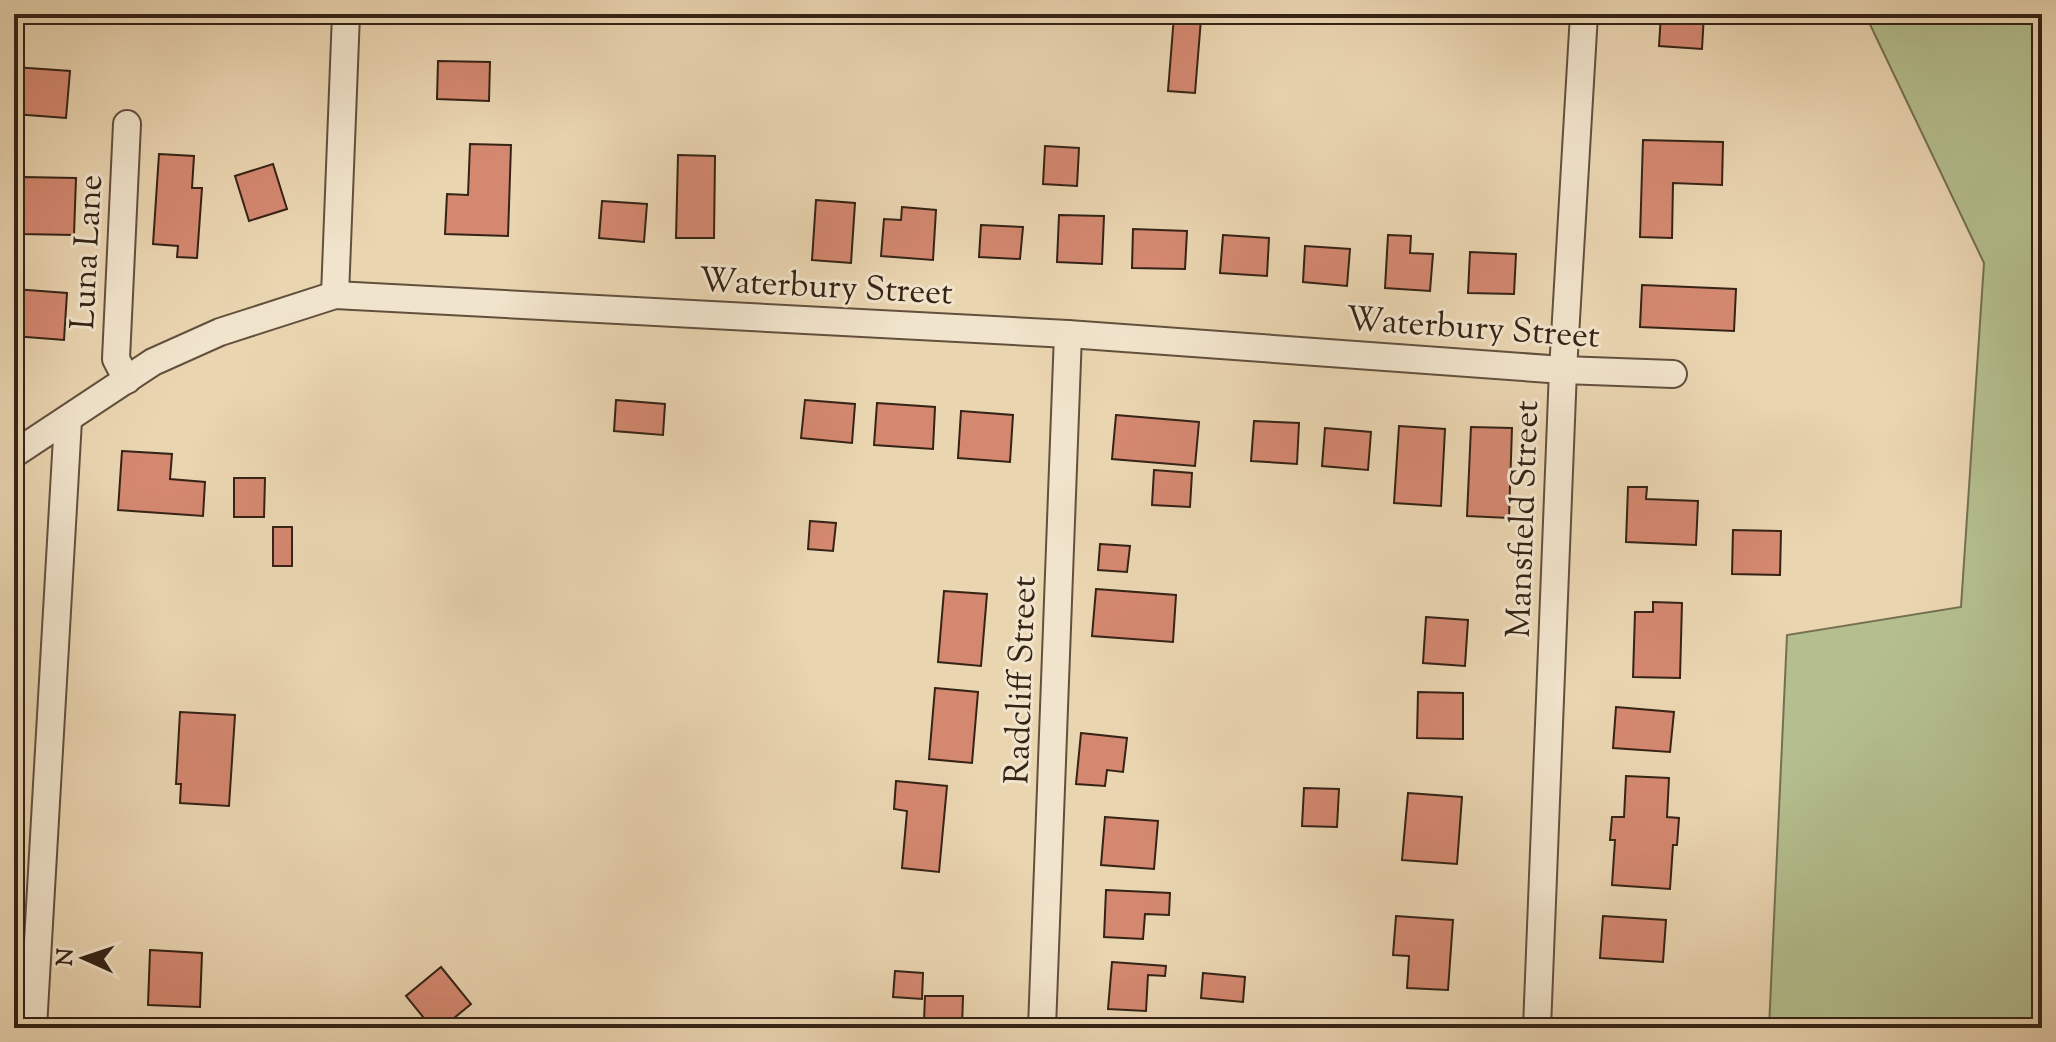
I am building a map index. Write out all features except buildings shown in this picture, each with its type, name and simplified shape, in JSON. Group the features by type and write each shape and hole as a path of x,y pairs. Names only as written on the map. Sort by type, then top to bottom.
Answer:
{"street":[{"path":"335,295 346,14"},
{"name":"Mansfield Street","path":"1537,1028 1563,370 1584,14"},
{"name":"Luna Lane","path":"127,124 116,359 127,380"},
{"name":"Waterbury Street","path":"14,454 153,362 220,332 335,295 1068,334 1563,370 1673,374"},
{"name":"Radcliff Street","path":"1042,1028 1068,334"},
{"path":"33,1028 68,420"}],"green space":[{"path":"1865,14 2042,14 2042,1028 1769,1028 1787,635 1961,607 1984,263"}]}
